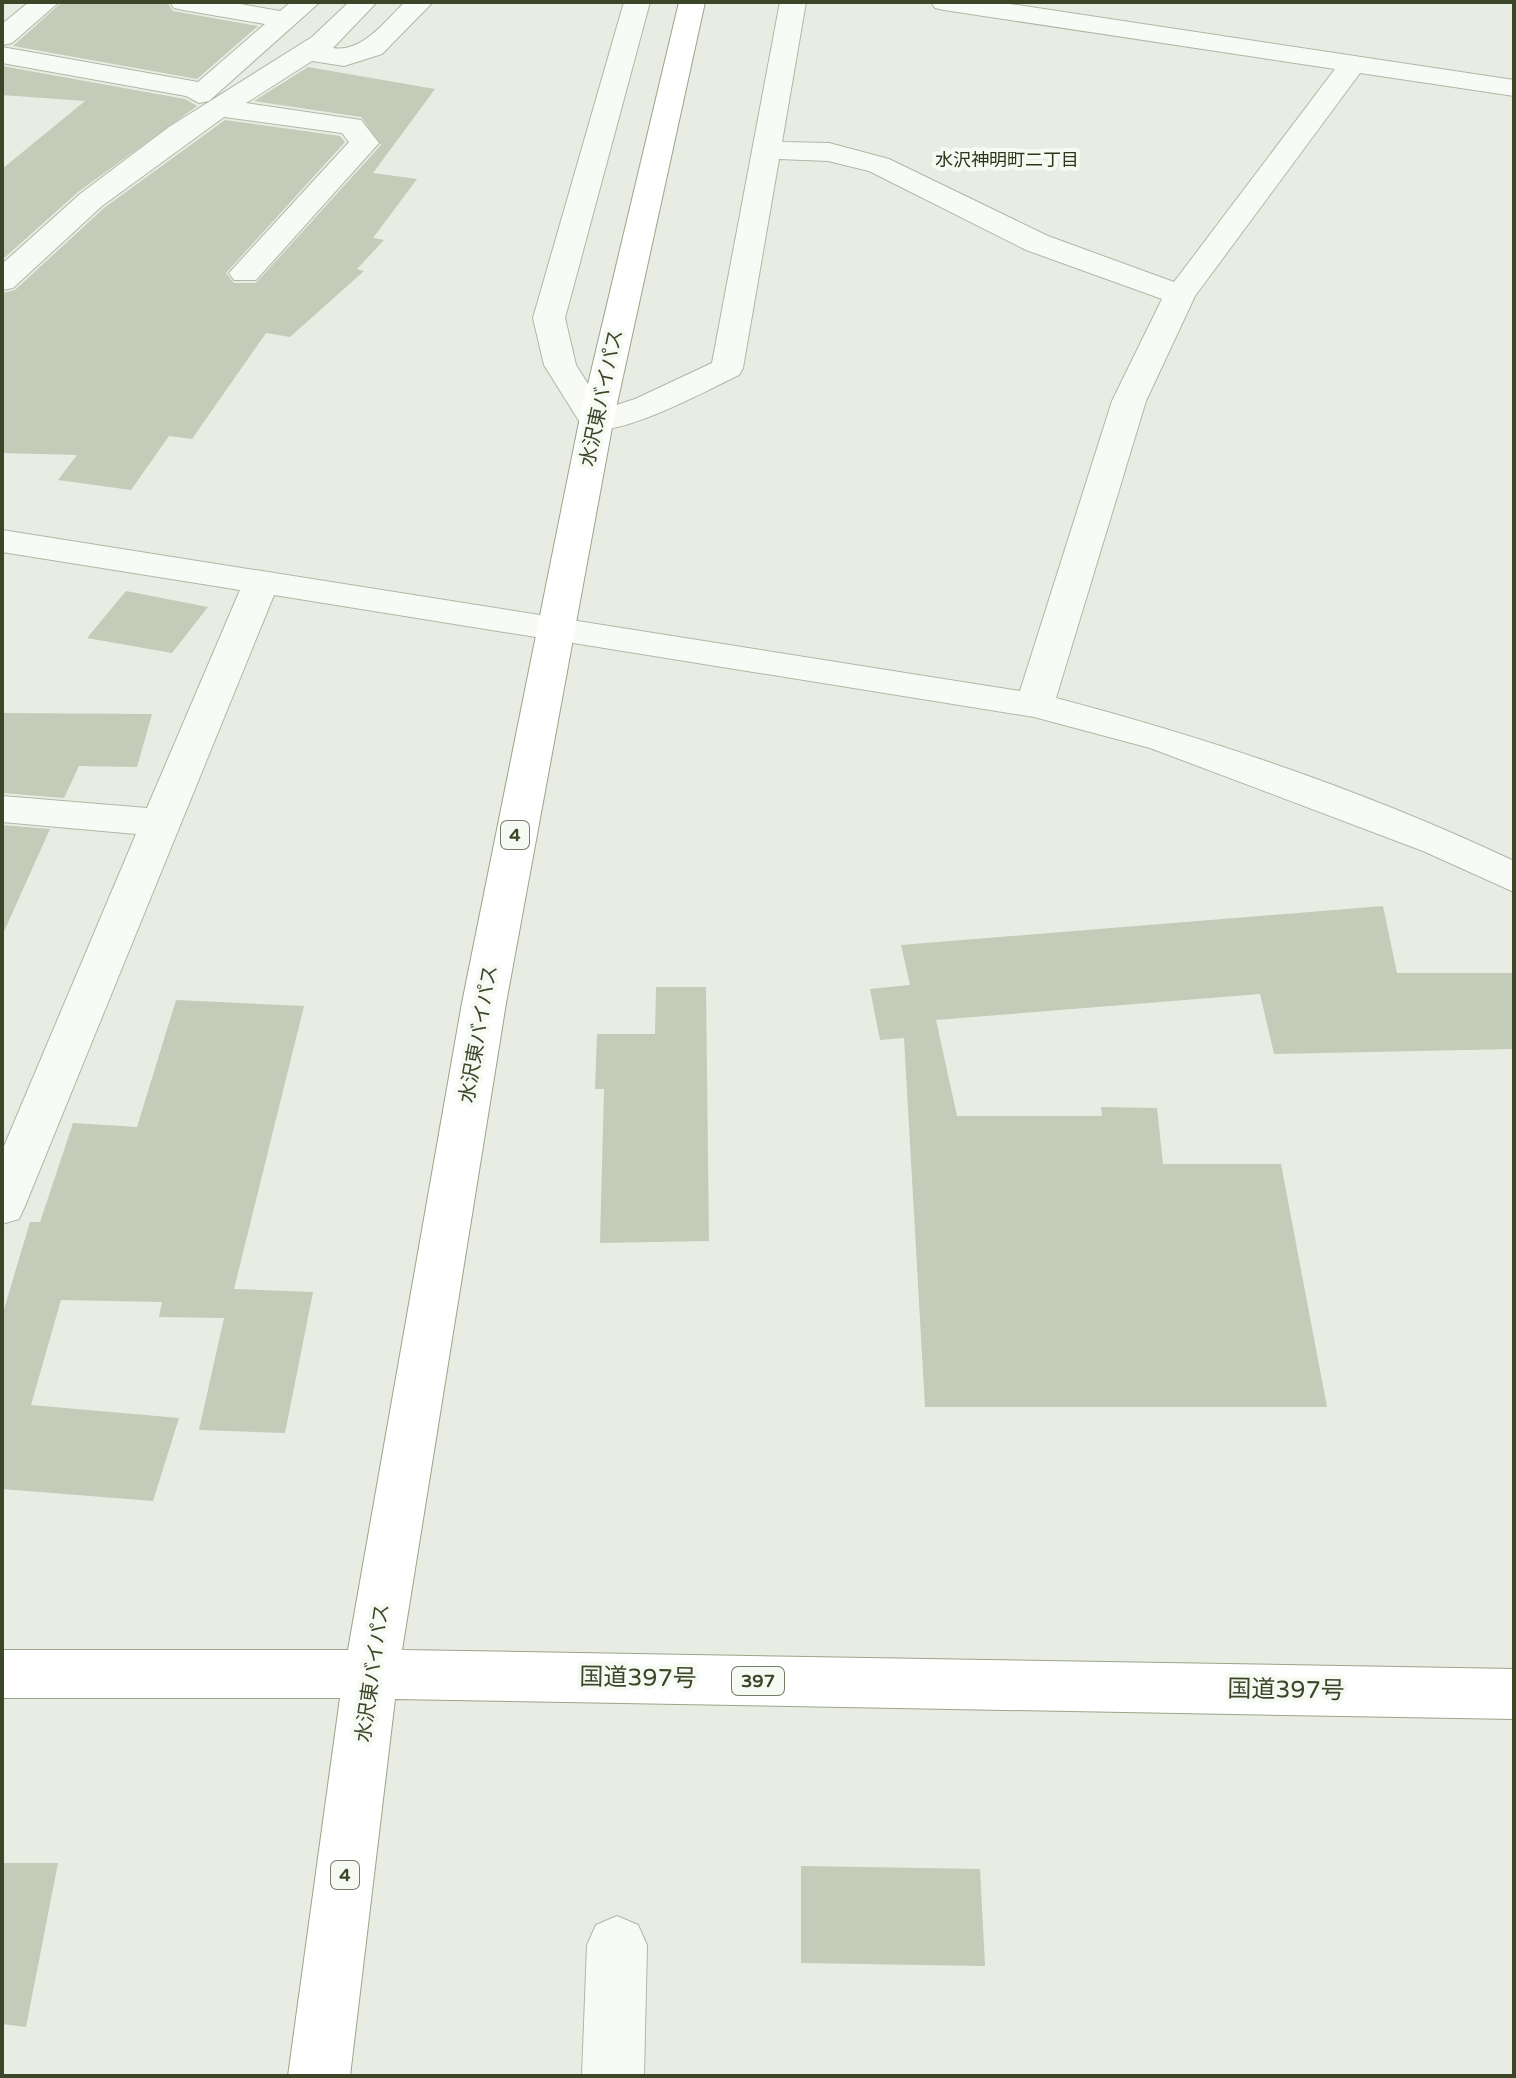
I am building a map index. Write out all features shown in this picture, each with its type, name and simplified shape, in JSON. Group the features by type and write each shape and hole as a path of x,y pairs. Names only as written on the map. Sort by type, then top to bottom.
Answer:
{"highway":[{"name":"水沢東バイパス","path":"319,2076 371,1674 484,1003 553,631 596,422 692,2"},
{"name":"国道397号","path":"2,1674 371,1674 1514,1694"}],"street":[{"path":"2,37 46,2"},
{"path":"183,2 285,20"},
{"path":"2,281 91,200 179,133 285,20 307,2"},
{"path":"211,99 322,43 364,2"},
{"path":"307,52 344,58 372,48 420,2"},
{"path":"637,2 549,318 560,365 596,422 647,406 727,368 793,2"},
{"path":"944,2 1514,88"},
{"path":"2,55 351,126 364,143 245,273"},
{"path":"1035,705 1129,401 1180,295 1353,64"},
{"path":"766,150 829,152 879,165 1037,243 1180,295"},
{"path":"2,541 262,580 553,631 1035,705 1164,739 1437,841 1514,878"},
{"path":"2,1206 262,580"},
{"path":"2,809 161,823"},
{"path":"613,2076 617,1945"}],"building":[{"path":"62,2 167,2 173,11 258,26 197,79 13,46"},
{"path":"2,66 185,99 197,106 78,192 2,260 2,169 85,101 2,95"},
{"path":"308,67 435,89 373,173 417,179 373,238 384,240 357,269 364,271 290,337 266,333 192,439 169,436 131,490 58,480 77,455 2,453 2,293 15,290 104,208 225,120 340,136 345,142 226,273 234,283 256,283 381,145 361,117 254,101"},
{"path":"126,591 208,607 172,653 87,638"},
{"path":"2,713 152,714 137,767 79,766 64,798 2,793"},
{"path":"2,825 50,829 2,936"},
{"path":"1383,906 1397,973 1514,973 1514,1049 1274,1054 1260,994 936,1020 957,1116 1102,1116 1101,1107 1157,1108 1163,1164 1281,1164 1327,1407 925,1407 904,1038 880,1040 870,989 910,985 901,945"},
{"path":"656,987 706,987 709,1241 600,1243 604,1089 595,1089 597,1034 655,1034"},
{"path":"176,1000 304,1006 234,1289 313,1292 285,1433 199,1430 224,1318 159,1317 162,1302 61,1300 31,1405 179,1418 153,1501 2,1489 2,1316 30,1222 40,1222 73,1123 137,1127"},
{"path":"2,1863 58,1863 26,2027 2,2024"},
{"path":"801,1866 980,1869 985,1966 801,1963"}],"district":[{"name":"水沢神明町二丁目","path":"1007,160"}]}
